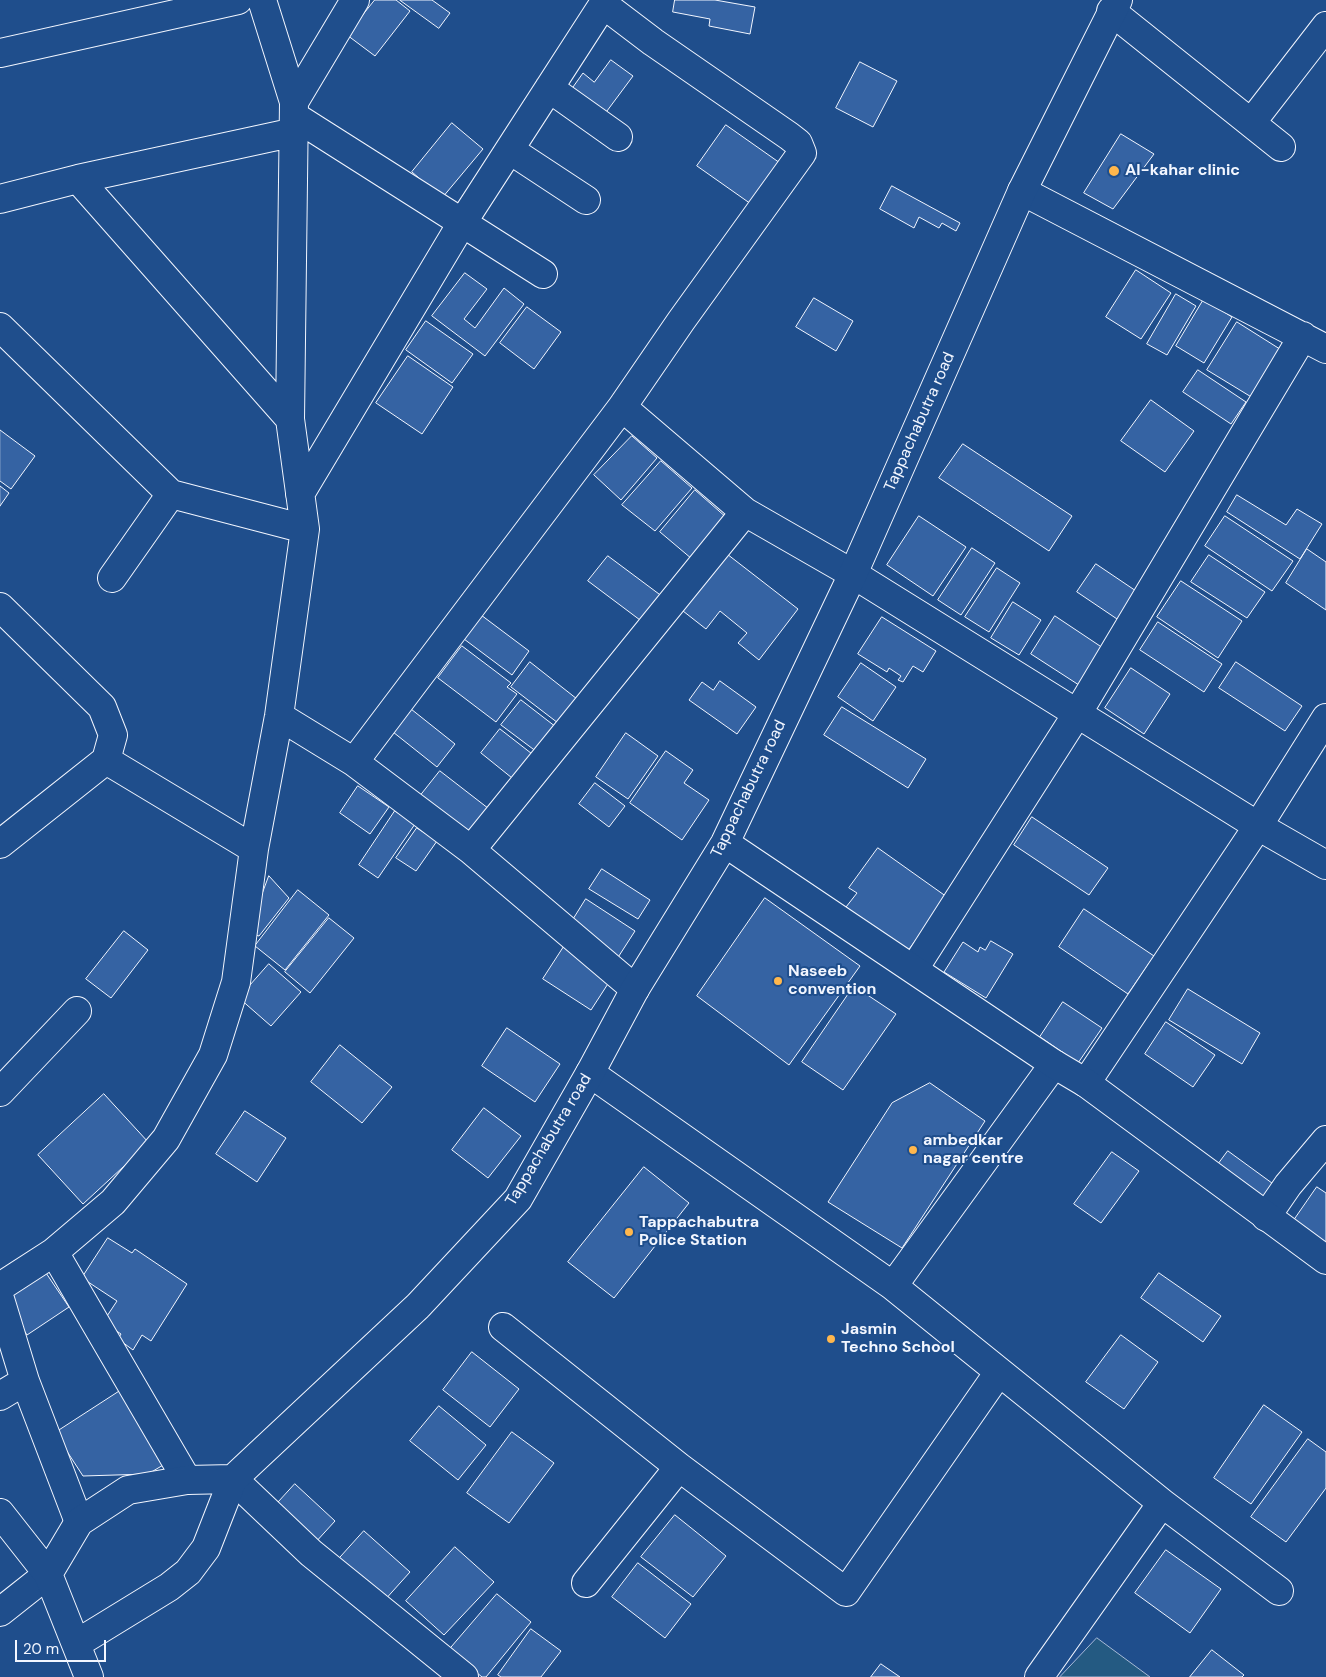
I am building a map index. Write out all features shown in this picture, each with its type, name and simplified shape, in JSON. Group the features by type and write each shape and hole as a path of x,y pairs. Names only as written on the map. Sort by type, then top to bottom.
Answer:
{"street":[{"path":"0,53 238,0"},
{"path":"0,1287 54,1252 113,1202 166,1139 213,1055 236,982 254,848 279,716 305,529 290,419 294,117 262,0"},
{"path":"0,199 78,179 294,117 355,0"},
{"path":"300,494 462,223 604,2 653,42 790,136 798,144 802,153 681,321 622,407 354,762"},
{"path":"1114,5 1281,147"},
{"name":"Tappachabutra road","path":"76,1644 169,1587 188,1572 206,1548 233,1479 418,1306 518,1199 590,1073 635,988 725,843 853,574 1022,191 1114,5"},
{"path":"1251,123 1326,26"},
{"path":"549,88 618,137"},
{"path":"294,117 543,274"},
{"path":"510,150 586,200"},
{"path":"78,179 290,419"},
{"path":"914,970 1315,342 1022,191"},
{"path":"0,327 171,494 305,529"},
{"path":"622,407 745,512 853,574 1258,826 1326,865"},
{"path":"112,578 171,494"},
{"path":"471,850 745,512"},
{"path":"0,607 102,707 113,735 106,760 0,844"},
{"path":"279,716 354,762 471,850 635,988"},
{"path":"1086,1083 1258,826 1326,718"},
{"path":"106,760 254,848"},
{"path":"725,843 1054,1064 1086,1083 1326,1260"},
{"path":"0,1092 77,1012"},
{"path":"893,1286 1054,1064"},
{"path":"590,1073 893,1286 1162,1503 1279,1591"},
{"path":"1266,1216 1288,1185 1326,1140"},
{"path":"54,1252 187,1480"},
{"path":"0,1299 26,1381 79,1522"},
{"path":"502,1327 679,1467 846,1592 999,1372"},
{"path":"0,1396 26,1381"},
{"path":"586,1584 679,1467"},
{"path":"0,1612 48,1574 79,1522 128,1490 187,1480 233,1479 311,1553 464,1677"},
{"path":"1039,1677 1162,1503"},
{"path":"0,1513 48,1574 89,1677"}],"shaded area":[{"path":"1097,1638 1150,1677 1060,1677"}],"building":[{"path":"375,0 396,0 410,11 375,56 347,35"},
{"path":"400,0 432,0 450,13 439,28"},
{"path":"675,0 715,0 755,7 750,34 709,26 710,19 673,12"},
{"path":"611,60 633,76 601,119 568,94 583,73 594,82"},
{"path":"860,62 897,81 873,127 836,108"},
{"path":"452,123 483,149 442,198 412,172"},
{"path":"726,125 780,163 751,204 697,166"},
{"path":"1121,134 1154,154 1113,209 1084,193"},
{"path":"892,186 960,223 956,231 942,223 939,228 919,217 914,228 880,209"},
{"path":"1136,270 1171,293 1141,339 1106,317"},
{"path":"465,273 487,289 464,319 475,328 504,288 524,304 485,356 432,316"},
{"path":"1176,294 1196,306 1167,355 1147,344"},
{"path":"814,298 853,321 836,351 796,327"},
{"path":"1204,299 1232,317 1204,363 1176,346"},
{"path":"527,307 561,332 534,369 500,343"},
{"path":"426,321 473,354 452,383 406,350"},
{"path":"1237,322 1283,351 1253,398 1207,370"},
{"path":"408,356 453,387 422,434 376,403"},
{"path":"1198,370 1246,402 1231,424 1183,392"},
{"path":"1151,400 1194,431 1165,472 1121,441"},
{"path":"0,430 35,456 11,489 0,481"},
{"path":"632,436 657,458 621,500 594,475"},
{"path":"963,444 1072,516 1049,551 939,478"},
{"path":"661,461 692,488 655,531 622,505"},
{"path":"0,486 9,493 0,506"},
{"path":"695,490 727,518 692,559 660,532"},
{"path":"1237,495 1286,525 1297,509 1322,524 1300,559 1227,512"},
{"path":"919,516 966,547 933,596 887,565"},
{"path":"1225,516 1293,561 1272,591 1205,546"},
{"path":"972,548 995,563 961,615 938,600"},
{"path":"1307,549 1326,562 1326,610 1286,583"},
{"path":"727,554 798,609 759,660 738,643 747,633 720,611 706,629 683,611"},
{"path":"1209,555 1265,592 1247,618 1191,582"},
{"path":"608,556 663,597 644,623 588,581"},
{"path":"1096,564 1139,593 1120,621 1077,592"},
{"path":"997,568 1020,583 989,632 965,617"},
{"path":"1181,581 1242,621 1218,658 1157,617"},
{"path":"1013,602 1041,620 1019,655 991,638"},
{"path":"481,615 529,651 512,675 464,639"},
{"path":"1055,616 1106,650 1082,687 1031,654"},
{"path":"882,617 936,651 923,672 913,666 903,682 898,680 901,676 889,668 887,672 858,654"},
{"path":"1158,622 1222,664 1204,692 1140,650"},
{"path":"462,646 511,683 507,687 517,694 496,722 438,678"},
{"path":"530,662 577,699 558,723 511,687"},
{"path":"1236,662 1302,706 1285,731 1219,688"},
{"path":"861,663 896,687 873,721 838,697"},
{"path":"1131,668 1170,694 1144,734 1105,708"},
{"path":"720,681 756,707 737,734 689,700 702,682 713,690"},
{"path":"521,700 556,727 537,752 501,725"},
{"path":"842,707 926,759 908,788 824,735"},
{"path":"411,709 455,744 437,767 393,732"},
{"path":"500,729 536,757 517,782 481,753"},
{"path":"626,733 658,756 628,799 596,777"},
{"path":"666,751 693,770 684,783 709,800 682,840 630,803"},
{"path":"440,771 493,812 470,842 417,800"},
{"path":"595,783 625,806 609,827 579,804"},
{"path":"358,786 389,807 370,834 340,813"},
{"path":"395,811 415,824 378,878 359,865"},
{"path":"1032,817 1108,868 1089,895 1014,845"},
{"path":"417,828 437,841 416,871 396,858"},
{"path":"878,848 947,897 907,952 846,907 857,893 849,888"},
{"path":"602,869 650,900 638,919 589,889"},
{"path":"269,876 289,898 259,936 248,933"},
{"path":"298,890 329,915 285,970 255,946"},
{"name":"Naseeb convention","path":"765,898 860,966 789,1065 697,996"},
{"path":"586,899 635,931 615,962 571,923"},
{"path":"1084,909 1154,956 1128,994 1059,947"},
{"path":"329,918 354,938 310,993 285,972"},
{"path":"124,931 148,950 111,998 86,979"},
{"path":"991,941 1013,954 986,998 944,972 963,942 978,952 980,947 985,950"},
{"path":"565,945 613,976 591,1010 543,979"},
{"path":"269,964 301,992 271,1026 239,998"},
{"path":"854,986 896,1014 843,1090 802,1062"},
{"path":"1188,989 1260,1033 1242,1064 1169,1020"},
{"path":"1063,1002 1102,1028 1078,1063 1040,1037"},
{"path":"1166,1022 1215,1055 1193,1087 1145,1054"},
{"path":"507,1028 560,1064 535,1102 482,1066"},
{"path":"340,1045 392,1087 362,1123 311,1082"},
{"path":"930,1083 985,1121 902,1248 828,1202 892,1103"},
{"path":"104,1094 149,1143 83,1204 38,1155"},
{"path":"484,1108 521,1136 488,1178 452,1150"},
{"path":"245,1111 286,1138 257,1182 216,1154"},
{"path":"1228,1151 1276,1186 1259,1209 1211,1174"},
{"path":"1112,1152 1139,1171 1101,1223 1074,1204"},
{"name":"Tappachabutra Police Station","path":"644,1167 689,1203 614,1298 568,1262"},
{"path":"1317,1187 1326,1193 1326,1251 1290,1226"},
{"path":"108,1238 132,1253 135,1249 187,1284 151,1341 142,1335 133,1350 118,1339 121,1334 103,1322 117,1301 82,1278"},
{"path":"44,1270 69,1307 27,1335 2,1298"},
{"path":"1159,1273 1221,1316 1203,1342 1141,1298"},
{"path":"1121,1335 1158,1362 1124,1409 1086,1382"},
{"path":"472,1352 519,1389 490,1427 443,1390"},
{"path":"123,1389 170,1461 148,1474 83,1476 55,1433"},
{"path":"1264,1405 1302,1432 1251,1504 1214,1478"},
{"path":"439,1406 486,1445 458,1480 410,1441"},
{"path":"512,1432 554,1463 509,1523 467,1493"},
{"path":"1308,1439 1326,1452 1326,1488 1286,1542 1251,1517"},
{"path":"295,1484 335,1521 314,1544 274,1507"},
{"path":"675,1515 726,1556 693,1597 641,1557"},
{"path":"364,1531 410,1572 383,1602 337,1561"},
{"path":"455,1547 494,1582 444,1635 406,1601"},
{"path":"1166,1550 1221,1589 1190,1633 1135,1593"},
{"path":"638,1563 691,1604 665,1638 612,1597"},
{"path":"497,1594 531,1622 486,1677 482,1677 449,1650"},
{"path":"531,1629 561,1651 541,1677 501,1677 498,1675"},
{"path":"1212,1650 1244,1675 1242,1677 1190,1677"},
{"path":"881,1664 900,1677 871,1677"}],"place":[{"name":"Al-kahar clinic","path":"1114,171"},
{"name":"Naseeb convention","path":"778,981"},
{"name":"ambedkar nagar centre","path":"913,1150"},
{"name":"Tappachabutra Police Station","path":"629,1232"},
{"name":"Jasmin Techno School","path":"831,1339"}]}
